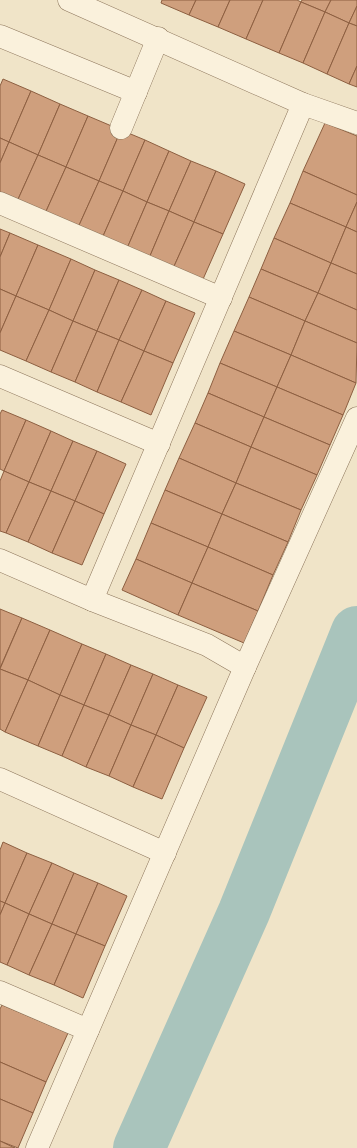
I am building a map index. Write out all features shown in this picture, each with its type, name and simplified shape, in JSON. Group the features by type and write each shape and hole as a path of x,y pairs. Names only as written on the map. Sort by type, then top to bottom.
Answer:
{"street":[{"path":"69,0 158,38 303,104 357,123"},
{"path":"0,36 136,92"},
{"path":"121,128 158,38"},
{"path":"92,600 303,104"},
{"path":"0,203 221,298"},
{"path":"0,376 159,444"},
{"path":"37,1148 245,666 357,418"},
{"path":"0,560 92,600 207,645 245,666"},
{"path":"0,779 165,852"},
{"path":"0,992 88,1030"}],"building":[{"path":"162,0 196,0 189,15 161,3"},
{"path":"196,0 230,0 218,27 189,15"},
{"path":"230,0 263,0 246,39 218,27"},
{"path":"263,0 297,0 301,2 279,53 246,39"},
{"path":"302,0 331,0 325,12 301,2"},
{"path":"331,0 357,0 357,6 349,23 325,12"},
{"path":"301,2 325,12 303,63 279,53"},
{"path":"357,6 357,26 349,23"},
{"path":"325,12 349,23 327,74 303,63"},
{"path":"349,23 357,26 357,66 349,84 327,74"},
{"path":"357,66 357,87 349,84"},
{"path":"3,79 31,91 9,142 0,138 0,86"},
{"path":"31,91 60,104 38,155 9,142"},
{"path":"60,104 88,116 66,167 38,155"},
{"path":"88,116 121,130 99,181 66,167"},
{"path":"325,123 357,136 357,195 303,171"},
{"path":"121,130 145,140 123,191 99,181"},
{"path":"0,138 9,142 0,163"},
{"path":"145,140 169,151 147,202 123,191"},
{"path":"9,142 38,155 15,206 0,200 0,163"},
{"path":"169,151 191,161 169,211 147,202"},
{"path":"38,155 66,167 43,218 15,206"},
{"path":"191,161 216,171 194,222 169,211"},
{"path":"66,167 99,181 76,232 43,218"},
{"path":"216,171 245,184 223,234 194,222"},
{"path":"303,171 357,195 357,202 346,227 290,203"},
{"path":"99,181 123,191 100,243 76,232"},
{"path":"123,191 147,202 125,253 100,243"},
{"path":"147,202 169,211 147,263 125,253"},
{"path":"357,202 357,232 346,227"},
{"path":"290,203 346,227 331,263 274,238"},
{"path":"169,211 194,222 171,273 147,263"},
{"path":"194,222 223,234 200,286 171,273"},
{"path":"346,227 357,232 357,274 331,263"},
{"path":"0,229 10,233 0,257"},
{"path":"10,233 38,245 16,296 0,289 0,257"},
{"path":"274,238 331,263 318,293 261,269"},
{"path":"38,245 71,259 49,310 16,296"},
{"path":"71,259 95,270 73,321 49,310"},
{"path":"331,263 357,274 357,310 318,293"},
{"path":"261,269 318,293 305,321 249,297"},
{"path":"95,270 119,280 97,331 73,321"},
{"path":"119,280 142,290 119,340 97,331"},
{"path":"0,289 16,296 0,333"},
{"path":"142,290 166,301 144,351 119,340"},
{"path":"318,293 357,310 357,343 305,321"},
{"path":"16,296 49,310 26,361 0,350 0,333"},
{"path":"249,297 305,321 291,355 234,331"},
{"path":"166,301 195,313 173,363 144,351"},
{"path":"49,310 73,321 51,372 26,361"},
{"path":"73,321 97,331 75,382 51,372"},
{"path":"305,321 357,343 356,383 291,355"},
{"path":"97,331 119,340 97,392 75,382"},
{"path":"234,331 291,355 277,387 220,363"},
{"path":"119,340 144,351 121,402 97,392"},
{"path":"144,351 173,363 151,415 121,402"},
{"path":"291,355 356,383 343,415 277,387"},
{"path":"220,363 277,387 264,417 208,393"},
{"path":"277,387 343,415 330,445 264,417"},
{"path":"208,393 264,417 251,447 195,423"},
{"path":"2,410 26,420 4,471 0,469 0,414"},
{"path":"264,417 330,445 317,475 251,447"},
{"path":"26,420 51,431 29,482 4,471"},
{"path":"195,423 251,447 236,483 179,458"},
{"path":"51,431 73,441 51,491 29,482"},
{"path":"73,441 97,451 75,501 51,491"},
{"path":"251,447 317,475 301,510 236,483"},
{"path":"97,451 126,464 104,514 75,501"},
{"path":"179,458 236,483 222,514 165,490"},
{"path":"4,471 29,482 6,533 0,531 0,481"},
{"path":"29,482 51,491 28,542 6,533"},
{"path":"236,483 301,510 288,542 222,514"},
{"path":"165,490 222,514 208,547 151,523"},
{"path":"51,491 75,501 52,553 28,542"},
{"path":"75,501 104,514 82,565 52,553"},
{"path":"222,514 288,542 273,575 208,547"},
{"path":"151,523 208,547 192,583 136,559"},
{"path":"208,547 273,575 258,611 192,583"},
{"path":"136,559 192,583 178,615 122,590"},
{"path":"192,583 258,611 244,643 178,615"},
{"path":"0,609 22,618 0,668"},
{"path":"22,618 50,630 28,680 0,669"},
{"path":"50,630 82,644 60,695 28,680"},
{"path":"82,644 106,654 84,705 60,695"},
{"path":"106,654 131,665 109,715 84,705"},
{"path":"131,665 153,674 131,725 109,715"},
{"path":"0,669 28,680 5,732 0,729"},
{"path":"153,674 178,685 156,735 131,725"},
{"path":"28,680 60,695 38,746 5,732"},
{"path":"178,685 207,697 184,748 156,735"},
{"path":"60,695 84,705 62,756 38,746"},
{"path":"84,705 109,715 86,767 62,756"},
{"path":"109,715 131,725 109,776 86,767"},
{"path":"131,725 156,735 133,787 109,776"},
{"path":"156,735 184,748 162,799 133,787"},
{"path":"3,842 27,853 5,903 0,901 0,850"},
{"path":"27,853 52,863 29,914 5,903"},
{"path":"52,863 74,873 52,924 29,914"},
{"path":"74,873 98,883 76,934 52,924"},
{"path":"98,883 127,896 105,946 76,934"},
{"path":"0,901 5,903 0,915"},
{"path":"5,903 29,914 7,965 0,962 0,915"},
{"path":"29,914 52,924 29,975 7,965"},
{"path":"52,924 76,934 54,985 29,975"},
{"path":"76,934 105,946 83,998 54,985"},
{"path":"2,1005 68,1033 46,1082 0,1062 0,1009"},
{"path":"0,1062 46,1082 33,1113 0,1099"},
{"path":"0,1099 33,1113 18,1148 0,1141"},
{"path":"0,1141 15,1148 0,1148"}],"waterway":[{"path":"139,1148 244,912 357,632"}]}
